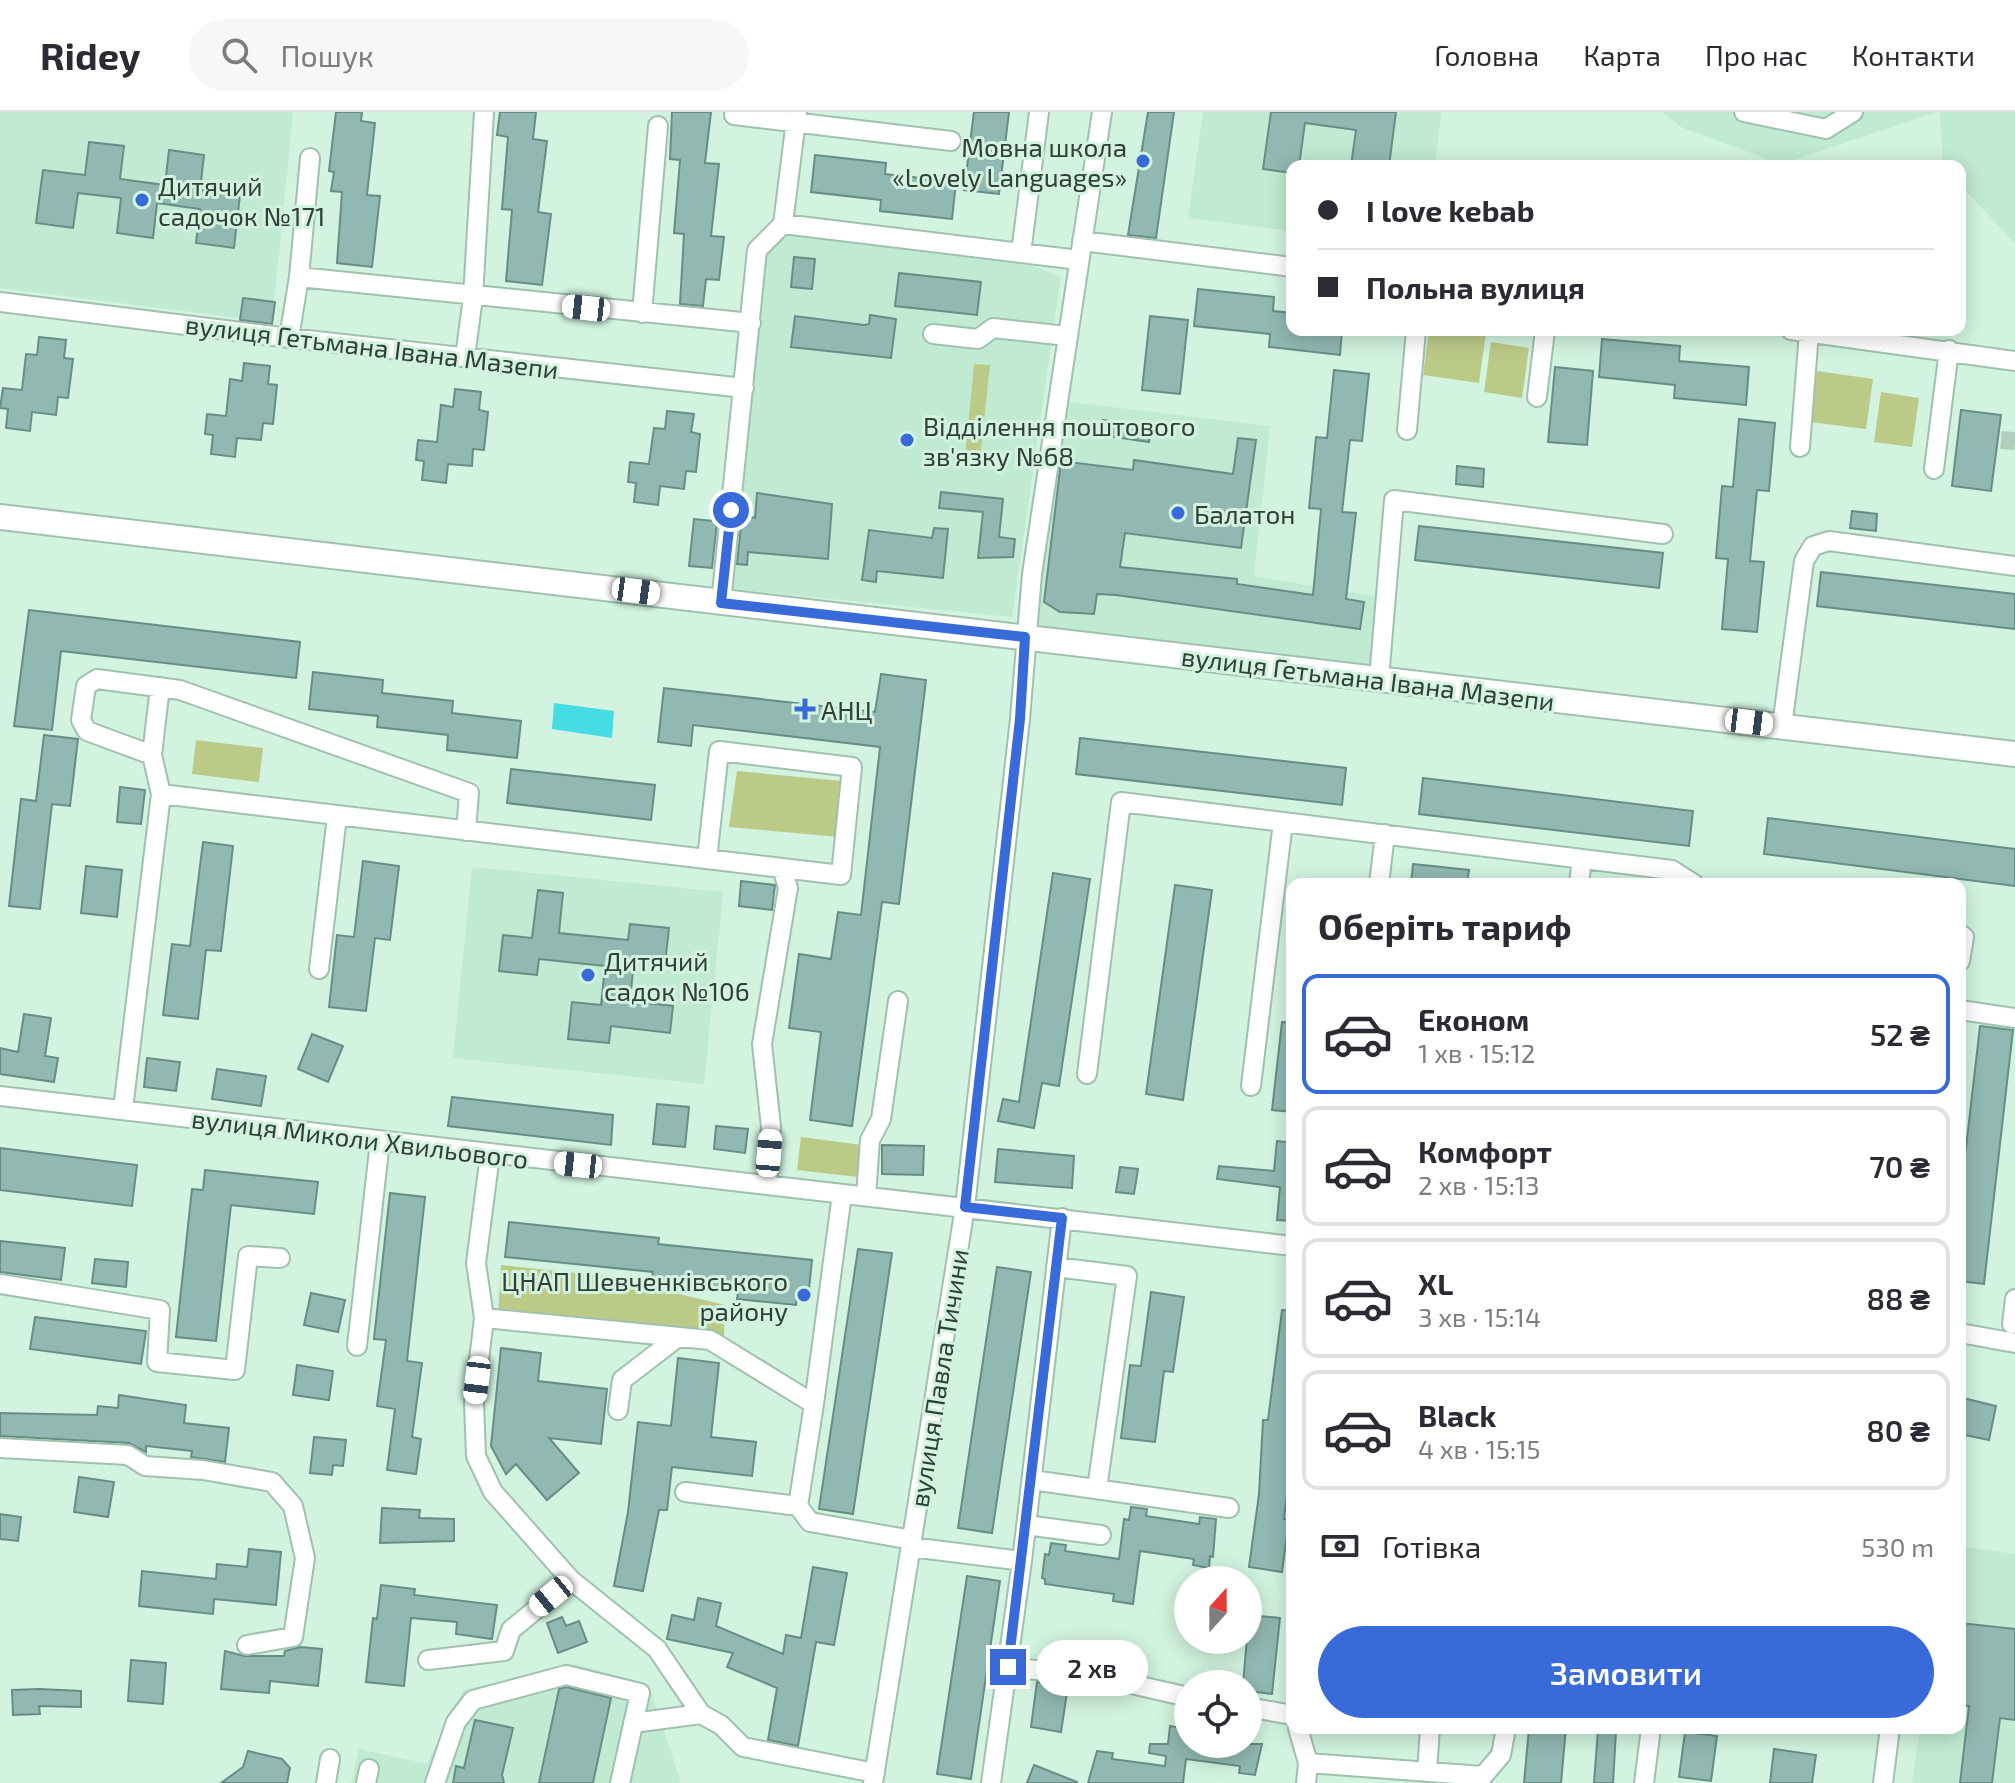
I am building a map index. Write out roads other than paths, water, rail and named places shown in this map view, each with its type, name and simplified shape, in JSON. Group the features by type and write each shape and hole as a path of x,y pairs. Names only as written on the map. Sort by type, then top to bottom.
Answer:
{"main road":[{"name":"вулиця Гетьмана Івана Мазепи","path":"0,517 2015,754"}],"street":[{"path":"465,357 473,297 484,112"},
{"path":"1021,253 1039,112"},
{"name":"вулиця Павла Тичини","path":"874,1778 965,1207 1020,719 1025,637 1102,112"},
{"path":"1744,112 1826,129 1853,112"},
{"path":"734,115 796,116 951,141"},
{"path":"721,603 757,250 783,224 796,116"},
{"path":"642,313 658,126"},
{"path":"289,338 299,277 310,158"},
{"path":"783,224 1079,260"},
{"path":"1082,241 1286,266"},
{"path":"299,277 751,323"},
{"name":"вулиця Гетьмана Івана Мазепи","path":"0,302 289,338 744,388"},
{"path":"933,334 978,339 993,328 1067,336"},
{"path":"1407,430 1415,336"},
{"path":"1537,397 1544,336"},
{"path":"1800,336 1800,447"},
{"path":"1839,336 2015,361"},
{"path":"1934,469 1949,350"},
{"path":"1379,679 1394,500 1663,534"},
{"path":"1782,726 1804,561 1813,546 1829,541 2015,566"},
{"path":"152,755 87,731 81,720 86,686 97,679 180,690 469,793 466,831"},
{"path":"123,1109 161,794 152,755 160,687"},
{"path":"161,794 841,875 852,767 719,751 707,859"},
{"path":"1087,1074 1121,802 1672,870 1685,878"},
{"path":"319,969 337,816"},
{"path":"1251,1086 1283,822"},
{"path":"1380,878 1385,834"},
{"path":"1580,878 1582,859"},
{"path":"1623,878 1624,865"},
{"path":"767,1185 771,1127 762,1044 788,888 782,868"},
{"path":"866,1196 870,1140 881,1119 898,1001"},
{"path":"1966,1011 2015,1018"},
{"name":"вулиця Миколи Хвильового","path":"0,1096 1286,1245"},
{"path":"357,1346 380,1141"},
{"path":"490,1155 476,1263 484,1318 474,1402 476,1456 501,1502 571,1580 657,1649 701,1714 721,1725 743,1747 874,1778"},
{"path":"842,1194 798,1506 810,1522 911,1544 1022,1561"},
{"path":"991,1783 1022,1561 1062,1218"},
{"path":"0,1284 160,1310 157,1362 235,1370 248,1256 280,1258"},
{"path":"1056,1267 1127,1276 1097,1489"},
{"path":"1966,1333 2013,1333 2015,1299"},
{"path":"484,1318 710,1340 814,1404"},
{"path":"618,1410 622,1380 678,1337"},
{"path":"0,1448 128,1455 145,1466 203,1470 272,1482 293,1506 305,1558 293,1637 247,1645"},
{"path":"1032,1480 1229,1508"},
{"path":"685,1492 798,1506"},
{"path":"1026,1525 1101,1535"},
{"path":"428,1660 504,1651 511,1630 571,1580"},
{"path":"1008,1667 1101,1677 1174,1694"},
{"path":"435,1783 456,1722 473,1700 566,1675 640,1693 620,1783"},
{"path":"1262,1710 1286,1714"},
{"path":"633,1723 701,1714"},
{"path":"1300,1734 1308,1763 1306,1783"},
{"path":"1427,1772 1430,1734"},
{"path":"1308,1763 1483,1776 1501,1755 1505,1734"},
{"path":"1644,1783 1650,1734"},
{"path":"1883,1783 1889,1734"},
{"path":"326,1783 330,1759"}],"water":[{"path":"554,703 614,711 612,738 552,729"}],"tunnel":[{"path":"2001,440 2015,441"}],"place":[{"name":"Мовна школа «Lovely Languages»","path":"1143,161"},
{"name":"Дитячий садочок №171","path":"142,200"},
{"name":"Відділення поштового зв'язку №68","path":"907,440"},
{"name":"Балатон","path":"1178,513"},
{"name":"АНЦ","path":"805,709"},
{"name":"Дитячий садок №106","path":"588,975"},
{"name":"ЦНАП Шевченківського району","path":"804,1295"}]}
